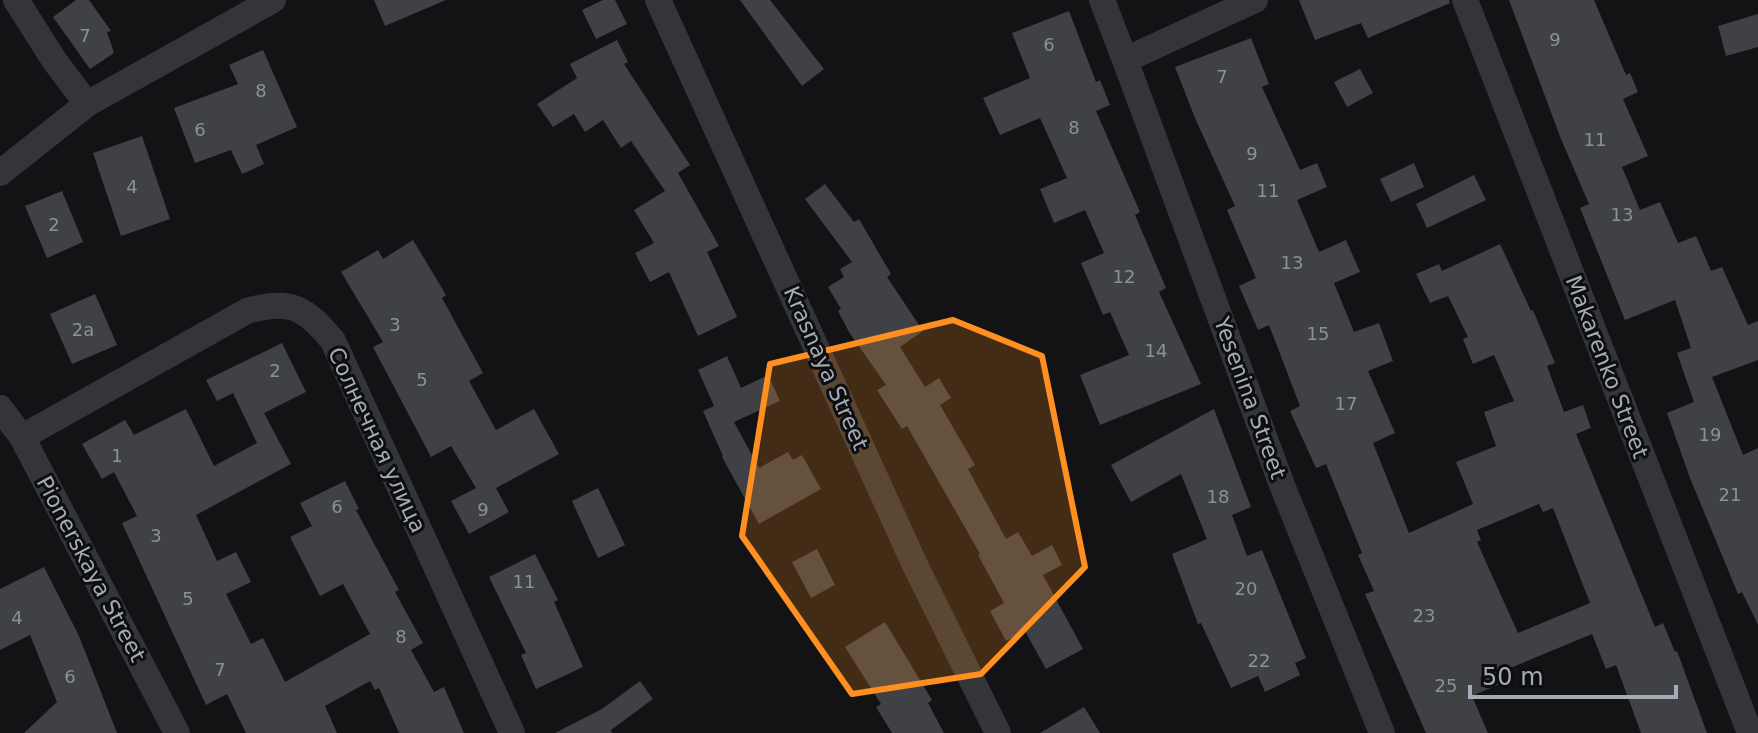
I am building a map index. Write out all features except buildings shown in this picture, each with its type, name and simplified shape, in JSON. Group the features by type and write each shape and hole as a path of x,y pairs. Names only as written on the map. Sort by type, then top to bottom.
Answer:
{"street":[{"path":"16,0 54,60 87,104"},
{"path":"0,173 87,104 273,0"},
{"name":"Krasnaya Street","path":"658,0 915,565 998,733"},
{"name":"Yesenina Street","path":"1102,0 1282,485 1382,733"},
{"path":"1125,60 1255,0"},
{"name":"Makarenko Street","path":"1465,0 1750,733"},
{"name":"Солнечная улица","path":"22,437 247,311 271,304 297,307 317,322 333,341 512,733"},
{"name":"Pionerskaya Street","path":"0,408 22,437 177,733"}],"highlighted area":[{"path":"953,320 1042,356 1085,567 981,674 852,694 742,536 770,364"}]}
